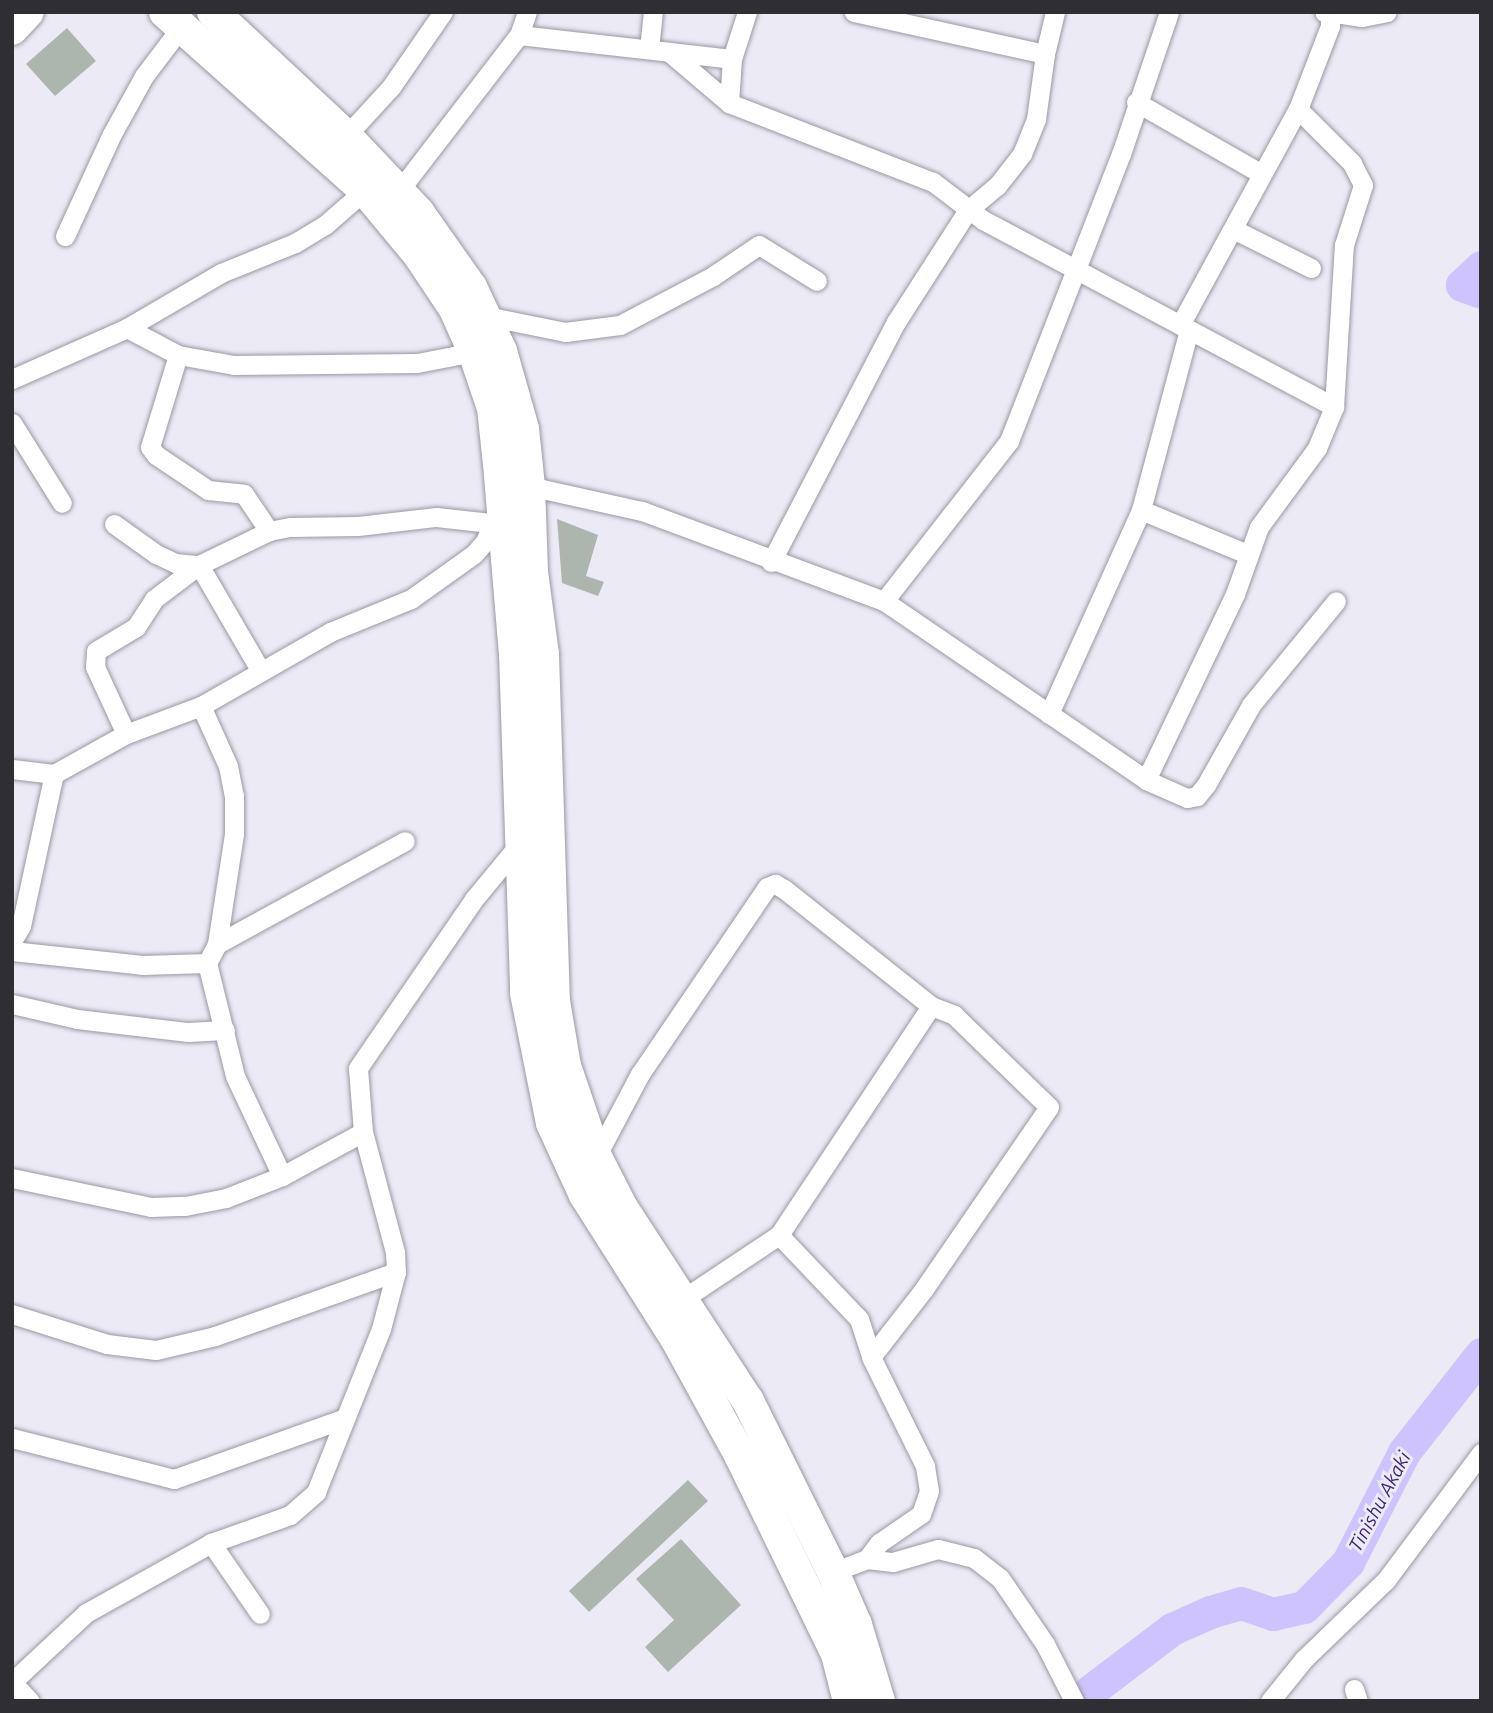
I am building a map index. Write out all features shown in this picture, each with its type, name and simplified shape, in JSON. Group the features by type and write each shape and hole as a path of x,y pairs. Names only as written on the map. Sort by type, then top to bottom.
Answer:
{"main road":[{"path":"12,29 28,12"},
{"path":"213,12 346,136 448,250 486,316 513,386 529,486 532,572 543,654 526,993 552,1123 585,1195 677,1340 759,1490 837,1654 849,1701"},
{"path":"173,19 365,190 419,255 455,309 474,352 493,408 497,523 515,653 554,1001 565,1066 596,1157 622,1208 748,1401 834,1572 856,1625 879,1701"}],"street":[{"path":"346,136 391,87 443,12"},
{"path":"398,192 519,34 527,12"},
{"path":"653,12 659,51 729,103 908,169 933,182 968,209 1334,407"},
{"path":"729,103 732,59 747,12"},
{"path":"854,12 1045,54"},
{"path":"771,562 896,322 968,209 997,186 1022,154 1036,119 1045,54 1055,12"},
{"path":"884,601 1009,440 1073,266 1116,165 1169,12"},
{"path":"1049,714 1140,510 1184,327 1235,230 1260,173 1298,109 1330,26 1328,13 1362,17 1387,12"},
{"path":"65,236 112,134 173,19"},
{"path":"519,34 732,59"},
{"path":"1136,102 1260,173"},
{"path":"1146,780 1235,593 1259,527 1317,448 1334,407 1344,245 1363,185 1352,163 1298,109"},
{"path":"12,379 127,328 221,273 295,243 325,225 365,190"},
{"path":"1235,230 1311,268"},
{"path":"486,316 565,332 620,325 713,276 759,245 817,281"},
{"path":"127,328 178,355 234,365 417,363 474,352"},
{"path":"178,355 150,447 208,490 244,495 269,531"},
{"path":"12,423 62,503"},
{"path":"529,486 642,511 771,562 884,601 1146,780 1187,798 1197,796 1251,705 1336,601"},
{"path":"1140,510 1247,554"},
{"path":"12,769 54,774 126,734 201,706 330,632 411,599 474,554 497,523 413,517 269,531 199,565 154,599 136,627 96,650 95,667 126,734"},
{"path":"114,524 156,554 175,563 199,565"},
{"path":"199,565 260,670"},
{"path":"201,706 228,766 234,796 234,834 217,944 207,962 236,1076 282,1176"},
{"path":"12,941 21,926 54,774"},
{"path":"217,944 405,841"},
{"path":"30,1701 12,1682 86,1614 211,1543 304,1506 316,1493 382,1329 396,1272 395,1252 363,1132 358,1068 474,898 534,841"},
{"path":"596,1157 640,1074 767,887 775,884 784,889 930,1006 954,1015 1049,1107 924,1289 871,1357"},
{"path":"12,951 142,965 207,962"},
{"path":"12,1004 77,1019 108,1019 188,1032 225,1030"},
{"path":"683,1299 779,1234 930,1006"},
{"path":"12,1178 151,1208 226,1198 282,1176 363,1132"},
{"path":"779,1234 859,1319 871,1357 925,1466 929,1490 921,1514 879,1542 867,1559"},
{"path":"12,1314 107,1344 156,1350 215,1336 396,1272"},
{"path":"12,1438 174,1479 345,1418"},
{"path":"1270,1701 1304,1660 1386,1580 1481,1453"},
{"path":"211,1543 260,1614"},
{"path":"834,1572 867,1559 894,1562 938,1549 974,1558 1000,1578 1070,1692"}],"building":[{"path":"67,28 96,61 55,96 26,64"},
{"path":"557,519 598,535 586,576 604,582 598,596 562,583"},
{"path":"688,1480 708,1501 589,1612 569,1591"},
{"path":"681,1539 741,1605 668,1672 645,1647 674,1620 636,1579"}],"waterway":[{"name":"Tinishu Akaki","path":"1481,267 1462,285 1481,292"},
{"name":"Tinishu Akaki","path":"1077,1701 1172,1629 1210,1612 1241,1603 1273,1614 1304,1607 1348,1562 1404,1452 1481,1354"}]}
